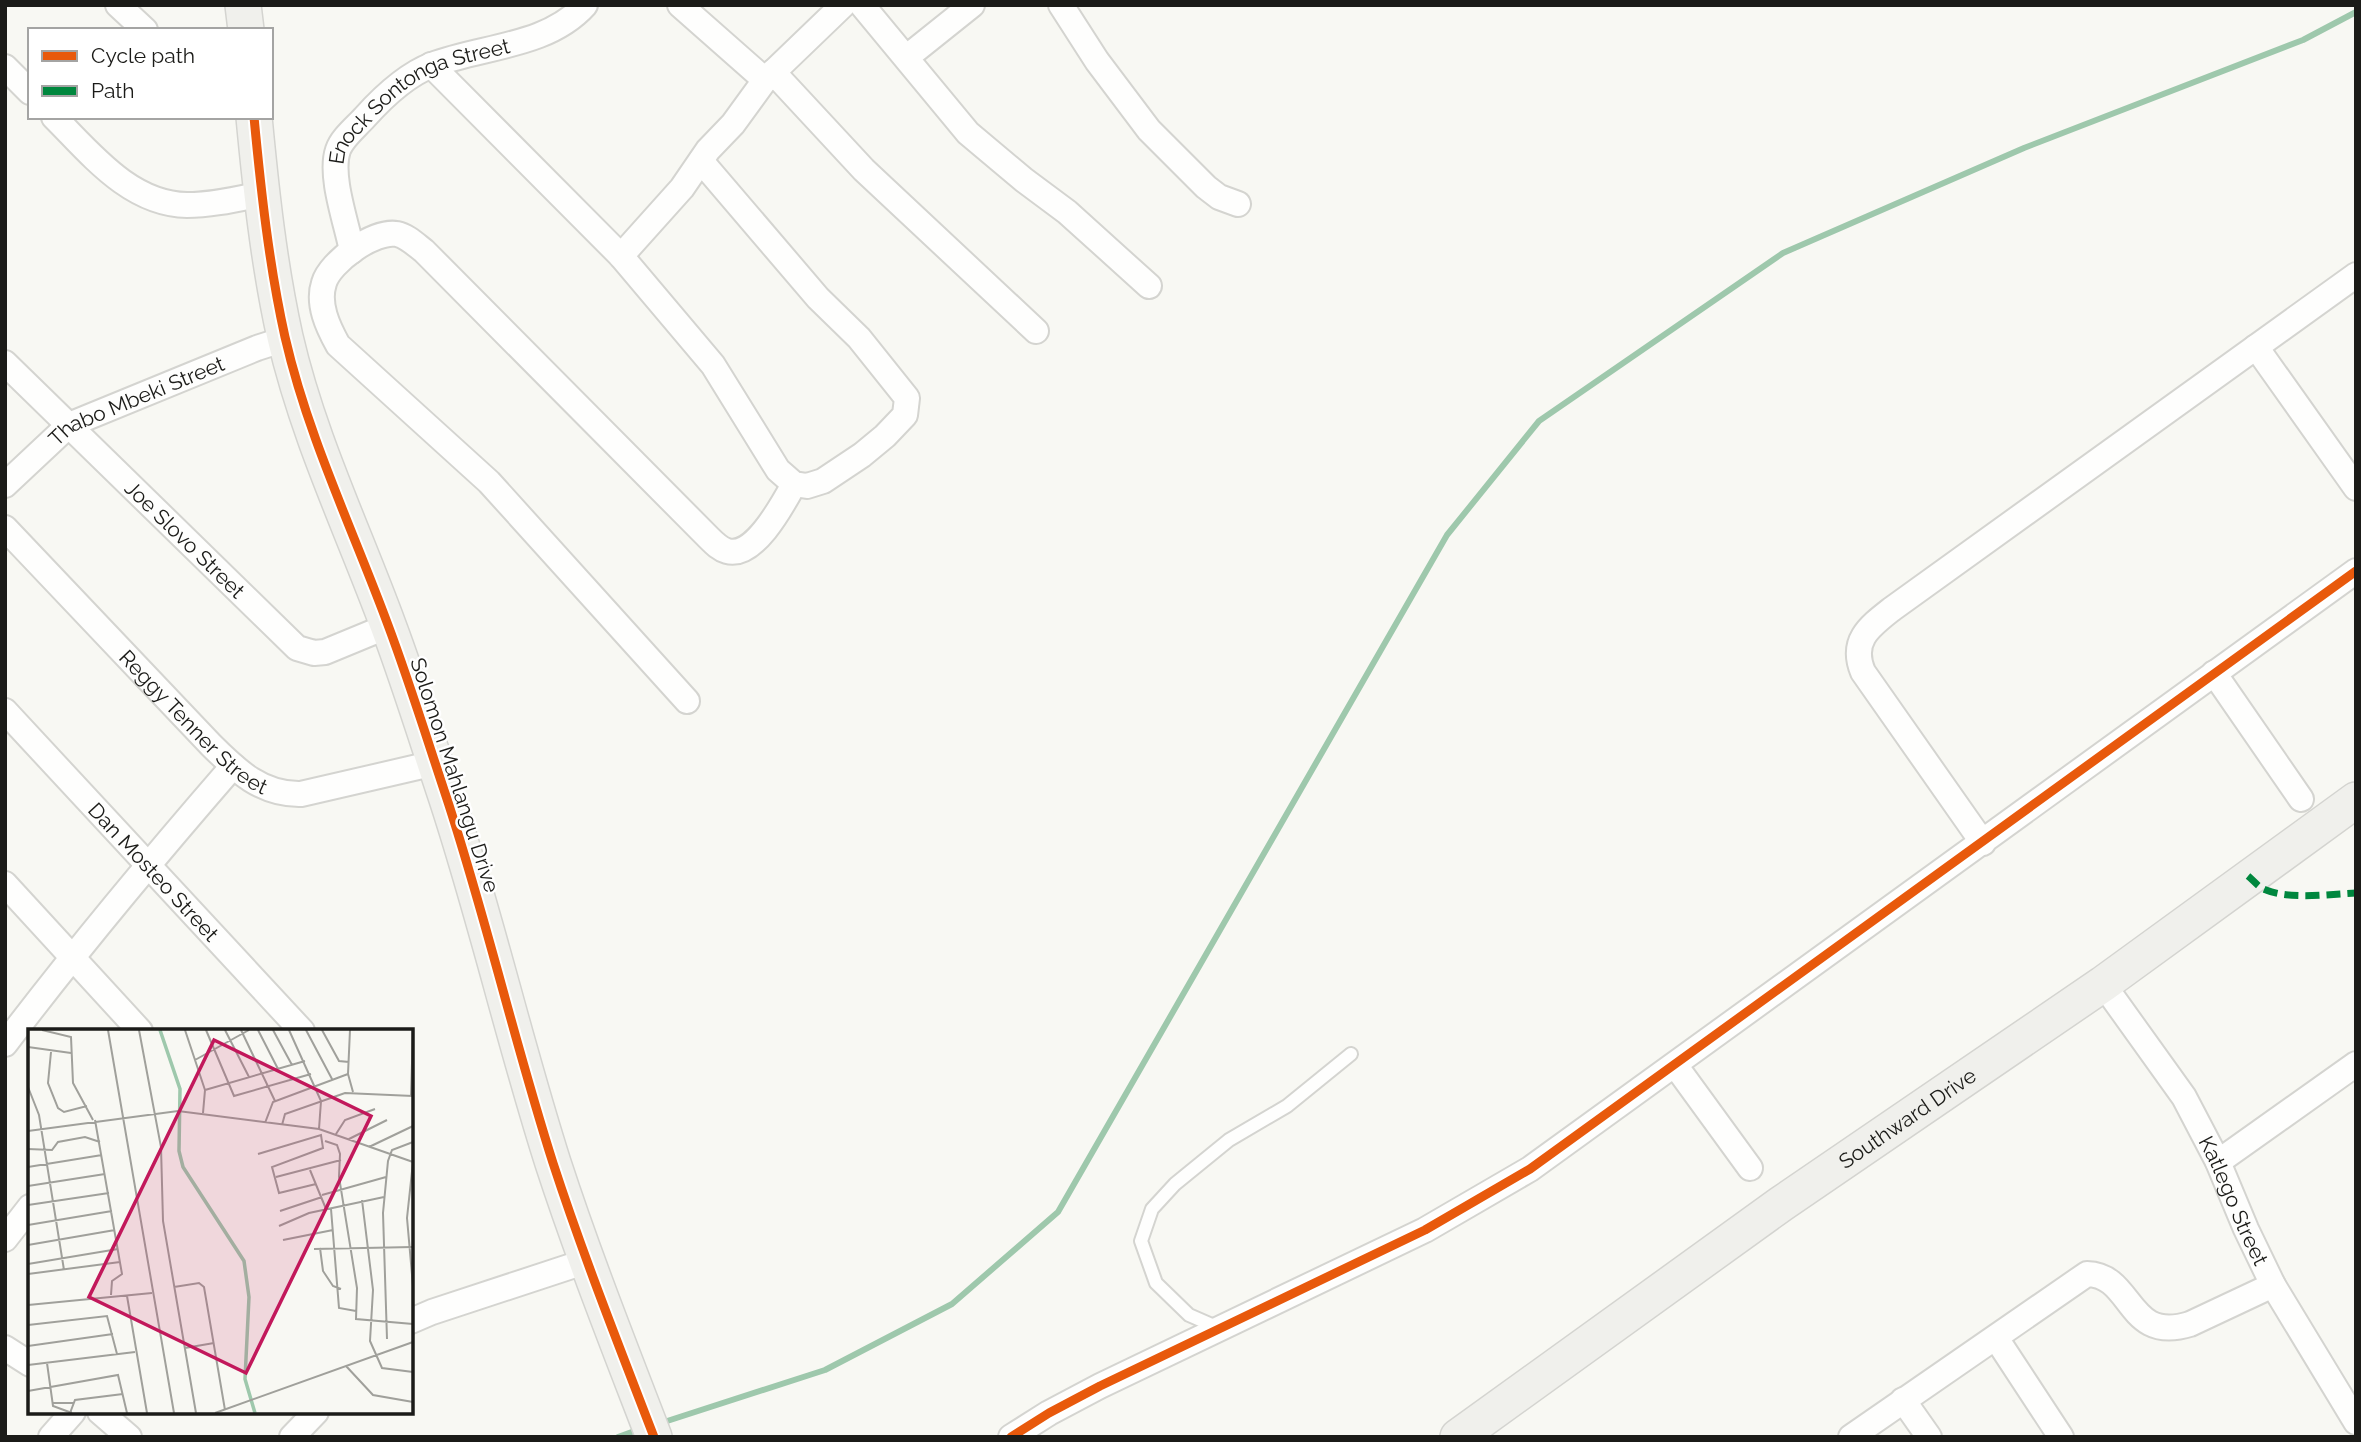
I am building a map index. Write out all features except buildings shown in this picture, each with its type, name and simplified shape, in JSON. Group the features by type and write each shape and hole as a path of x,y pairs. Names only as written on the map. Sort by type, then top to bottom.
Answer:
{"street":[{"path":"118,5 143,28"},
{"path":"243,5 246,28"},
{"name":"Enock Sontonga Street","path":"352,251 336,176 338,151 344,139 379,102 431,65 534,37 569,20 585,5"},
{"path":"680,5 769,76 864,170 1036,331"},
{"path":"621,256 661,213 769,76 844,5"},
{"path":"862,5 968,133 1067,212 1149,286"},
{"path":"907,57 972,5"},
{"path":"1061,5 1097,61 1149,130 1206,187 1219,197 1238,204"},
{"path":"431,65 621,256 713,365 778,470 794,484 807,486 823,481 885,436 905,415 907,398 859,338 818,298 701,161"},
{"path":"5,68 28,90"},
{"path":"56,119 106,169 124,183 167,203 207,204 262,194"},
{"name":"Solomon Mahlangu Drive","path":"254,119 267,239 285,339 323,459 388,626 435,763 469,871 522,1061 587,1261 654,1437"},
{"path":"687,701 489,482 338,345 325,317 323,284 331,269 352,251 387,234 397,234 424,251 719,548 739,552 749,546 770,524 794,484"},
{"path":"1983,843 1863,672 1857,658 1858,646 1874,623 1892,609 2356,275"},
{"name":"Thabo Mbeki Street","path":"5,485 69,425 285,339"},
{"path":"2256,347 2356,488"},
{"name":"Joe Slovo Street","path":"5,363 297,648 314,653 325,652 388,626"},
{"name":"Reggy Tenner Street","path":"5,528 233,766 260,787 301,794 435,763"},
{"path":"1011,1437 1100,1386 1425,1230 1530,1169 2356,571"},
{"path":"2214,673 2301,799"},
{"name":"Dan Mosteo Street","path":"5,712 300,1029"},
{"path":"5,1044 71,957 148,863 233,766"},
{"name":"Southward Drive","path":"1458,1437 1780,1204 2102,984 2356,800"},
{"path":"5,884 138,1029"},
{"name":"Katlego Street","path":"2102,984 2184,1097 2218,1162 2273,1285 2356,1422"},
{"path":"2218,1162 2356,1063"},
{"path":"1675,1065 1750,1168"},
{"path":"5,1239 28,1210"},
{"path":"413,1320 587,1261"},
{"path":"1851,1437 2087,1274 2099,1274 2108,1279 2137,1312 2149,1323 2162,1329 2177,1329 2190,1324 2273,1285"},
{"path":"1996,1338 2061,1437"},
{"path":"5,1348 28,1363"},
{"path":"1903,1401 1929,1437"},
{"path":"51,1437 72,1414"},
{"path":"102,1414 129,1437"},
{"path":"292,1437 314,1414"}],"lane":[{"path":"1221,1329 1189,1315 1156,1283 1141,1241 1152,1209 1175,1184 1229,1140 1287,1106 1350,1054"}],"waterway":[{"path":"661,1423 825,1370 952,1304 1058,1212 1447,535 1539,421 1783,253 2024,148 2303,40 2356,12"},
{"path":"618,1437 640,1429"}],"marked path":[{"path":"2248,876 2263,889 2287,895 2356,893"}],"cycle path":[{"path":"254,119 279,310 306,411 411,689 460,842 553,1163 654,1437"},
{"path":"1011,1437 1100,1386 1425,1230 1530,1169 2356,571"}]}
